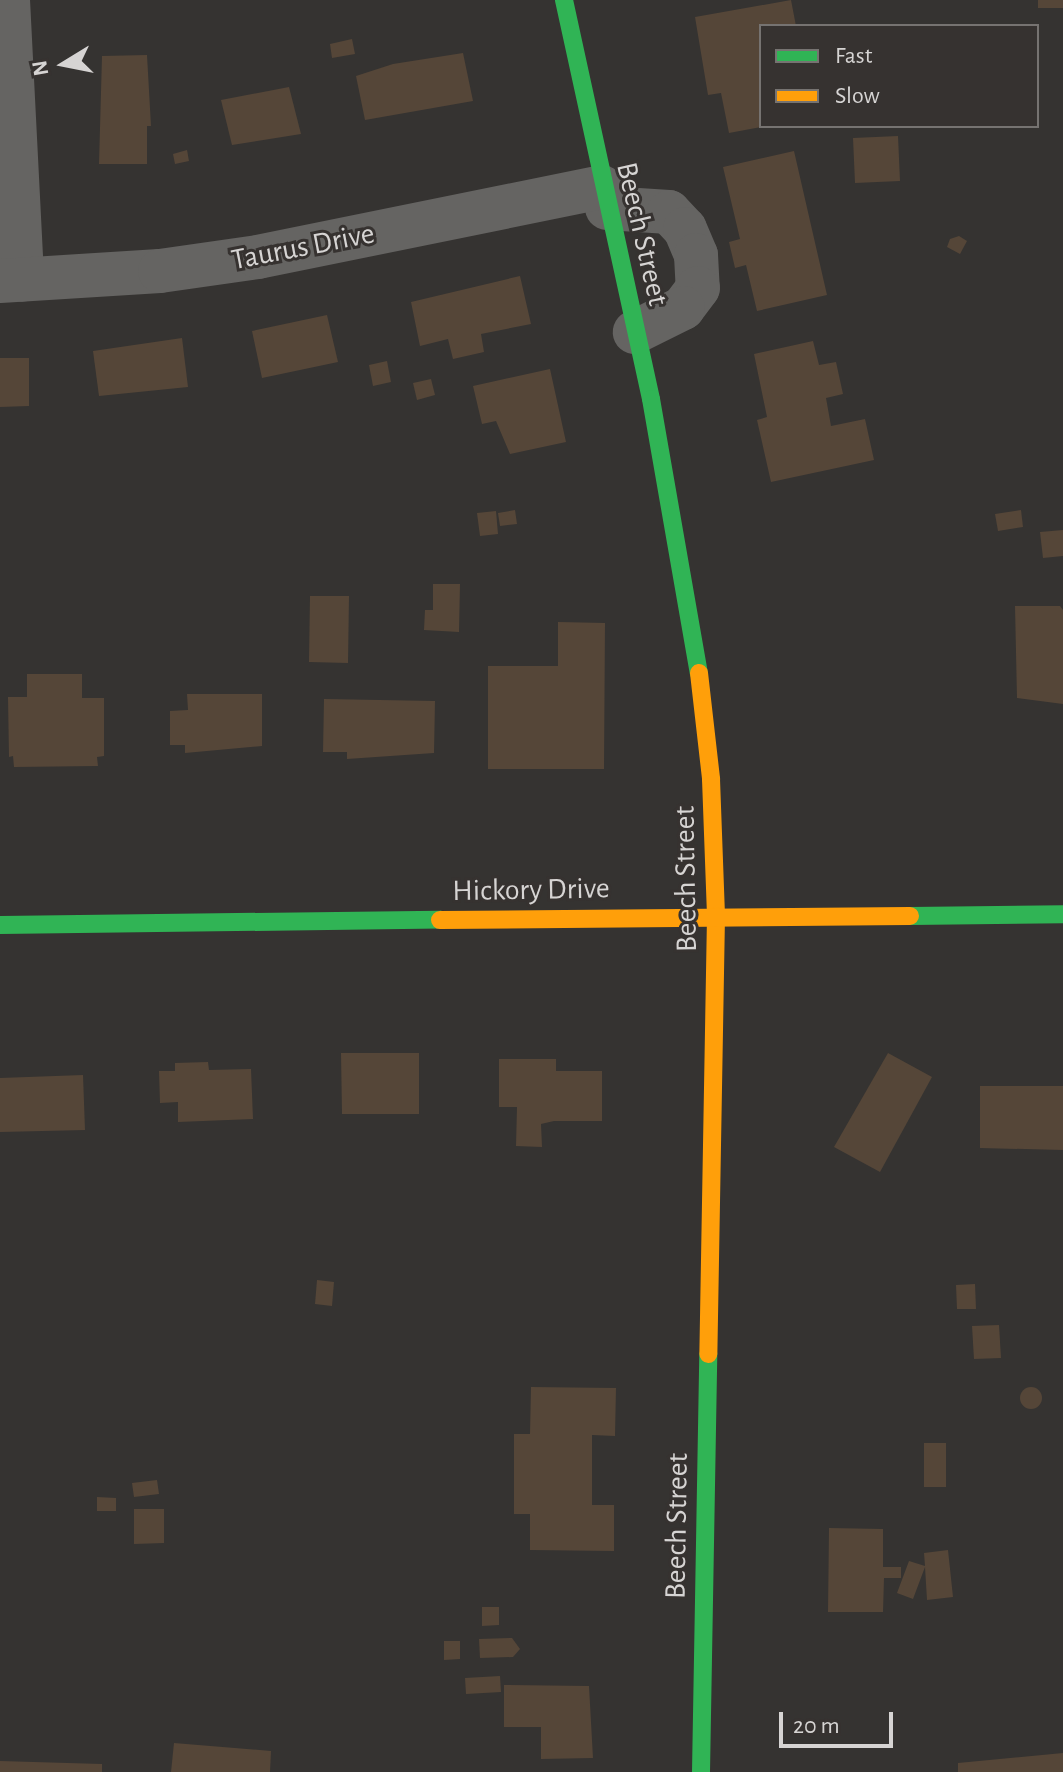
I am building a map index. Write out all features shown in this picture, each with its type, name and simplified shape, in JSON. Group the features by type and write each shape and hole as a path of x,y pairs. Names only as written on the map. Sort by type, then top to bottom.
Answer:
{"street":[{"path":"8,0 11,281"},
{"name":"Beech Street","path":"564,0 635,332 704,704 716,916 701,1772"},
{"name":"Taurus Drive","path":"11,281 160,271 604,198 669,212 685,229 696,255 698,288 683,308 635,332"},
{"name":"Hickory Drive","path":"0,925 1063,914"}],"building":[{"path":"791,0 796,24 759,24 759,127 729,133 721,93 708,95 695,17"},
{"path":"1038,0 1063,0 1063,8 1038,8"},
{"path":"352,39 355,54 332,58 330,44"},
{"path":"463,53 473,101 365,120 356,76 393,64"},
{"path":"147,55 151,126 147,126 147,164 99,164 102,56"},
{"path":"289,87 301,134 232,145 221,100"},
{"path":"898,136 900,181 855,183 853,138"},
{"path":"187,150 189,161 175,164 173,154"},
{"path":"794,151 827,295 757,311 746,265 735,268 729,242 740,239 723,167"},
{"path":"959,236 967,241 960,254 947,247 950,239"},
{"path":"520,276 531,324 481,334 484,352 453,359 448,339 420,346 411,302"},
{"path":"327,315 338,362 262,378 252,331"},
{"path":"182,338 188,387 99,396 93,351"},
{"path":"813,341 819,365 836,362 843,394 826,398 831,426 865,419 874,460 771,482 757,420 767,417 754,354"},
{"path":"0,358 29,358 29,406 0,407"},
{"path":"387,361 391,382 373,386 369,365"},
{"path":"550,369 566,442 510,454 496,421 482,424 473,386"},
{"path":"431,379 435,395 417,400 413,383"},
{"path":"515,510 517,524 500,526 498,513"},
{"path":"1021,510 1023,527 998,531 995,514"},
{"path":"496,511 498,534 480,536 477,513"},
{"path":"1063,530 1063,556 1043,558 1040,532"},
{"path":"433,584 460,584 459,632 424,630 425,610 433,610"},
{"path":"310,596 349,596 348,663 309,662"},
{"path":"1015,606 1060,606 1063,610 1063,704 1017,698"},
{"path":"558,622 605,623 604,769 488,769 488,666 558,666"},
{"path":"27,674 82,674 82,698 104,698 104,756 97,757 98,766 14,767 13,756 9,757 8,697 27,697"},
{"path":"187,694 262,694 262,746 185,753 185,745 170,745 170,711 188,710"},
{"path":"324,699 435,701 434,753 347,759 347,752 323,752"},
{"path":"341,1053 419,1053 419,1114 342,1114"},
{"path":"888,1053 932,1077 880,1172 834,1147"},
{"path":"499,1059 556,1059 556,1071 602,1071 602,1121 541,1124 542,1147 516,1146 517,1107 499,1107"},
{"path":"208,1062 209,1070 251,1069 253,1119 178,1122 178,1102 160,1103 159,1071 175,1071 175,1063"},
{"path":"83,1075 85,1130 0,1132 0,1078"},
{"path":"980,1086 1063,1086 1063,1150 980,1148"},
{"path":"317,1280 334,1282 332,1306 315,1304"},
{"path":"975,1284 976,1309 957,1309 956,1285"},
{"path":"999,1325 1001,1358 974,1359 972,1326"},
{"path":"531,1387 616,1388 615,1436 592,1435 592,1505 614,1505 614,1551 530,1550 530,1514 514,1514 514,1434 530,1434"},
{"path":"1031,1387 1039,1390 1042,1398 1039,1406 1031,1409 1023,1406 1020,1398 1023,1390"},
{"path":"924,1443 946,1443 946,1487 924,1487"},
{"path":"157,1480 159,1494 134,1497 132,1483"},
{"path":"97,1497 116,1498 116,1511 97,1511"},
{"path":"134,1509 164,1509 164,1543 134,1544"},
{"path":"829,1528 883,1529 883,1567 901,1567 901,1578 884,1578 883,1612 828,1612"},
{"path":"948,1550 953,1597 927,1600 925,1567 913,1599 897,1593 909,1561 925,1566 924,1553"},
{"path":"482,1607 499,1607 499,1625 482,1626"},
{"path":"512,1638 520,1649 513,1657 480,1658 479,1639"},
{"path":"444,1641 460,1641 460,1659 444,1660"},
{"path":"500,1676 501,1692 466,1694 465,1678"},
{"path":"504,1685 589,1686 593,1758 541,1759 541,1727 504,1727"},
{"path":"174,1743 271,1751 270,1772 171,1772"},
{"path":"1063,1753 1063,1772 958,1772 958,1763"},
{"path":"0,1761 102,1764 102,1772 0,1772"}],"traffic: fast":[{"path":"564,0 651,399 699,673"},
{"path":"910,916 1063,914"},
{"path":"0,925 440,920"},
{"path":"701,1772 708,1354"}],"traffic: slow":[{"path":"699,673 711,779 716,916 708,1354"},
{"path":"440,920 910,916"}]}
